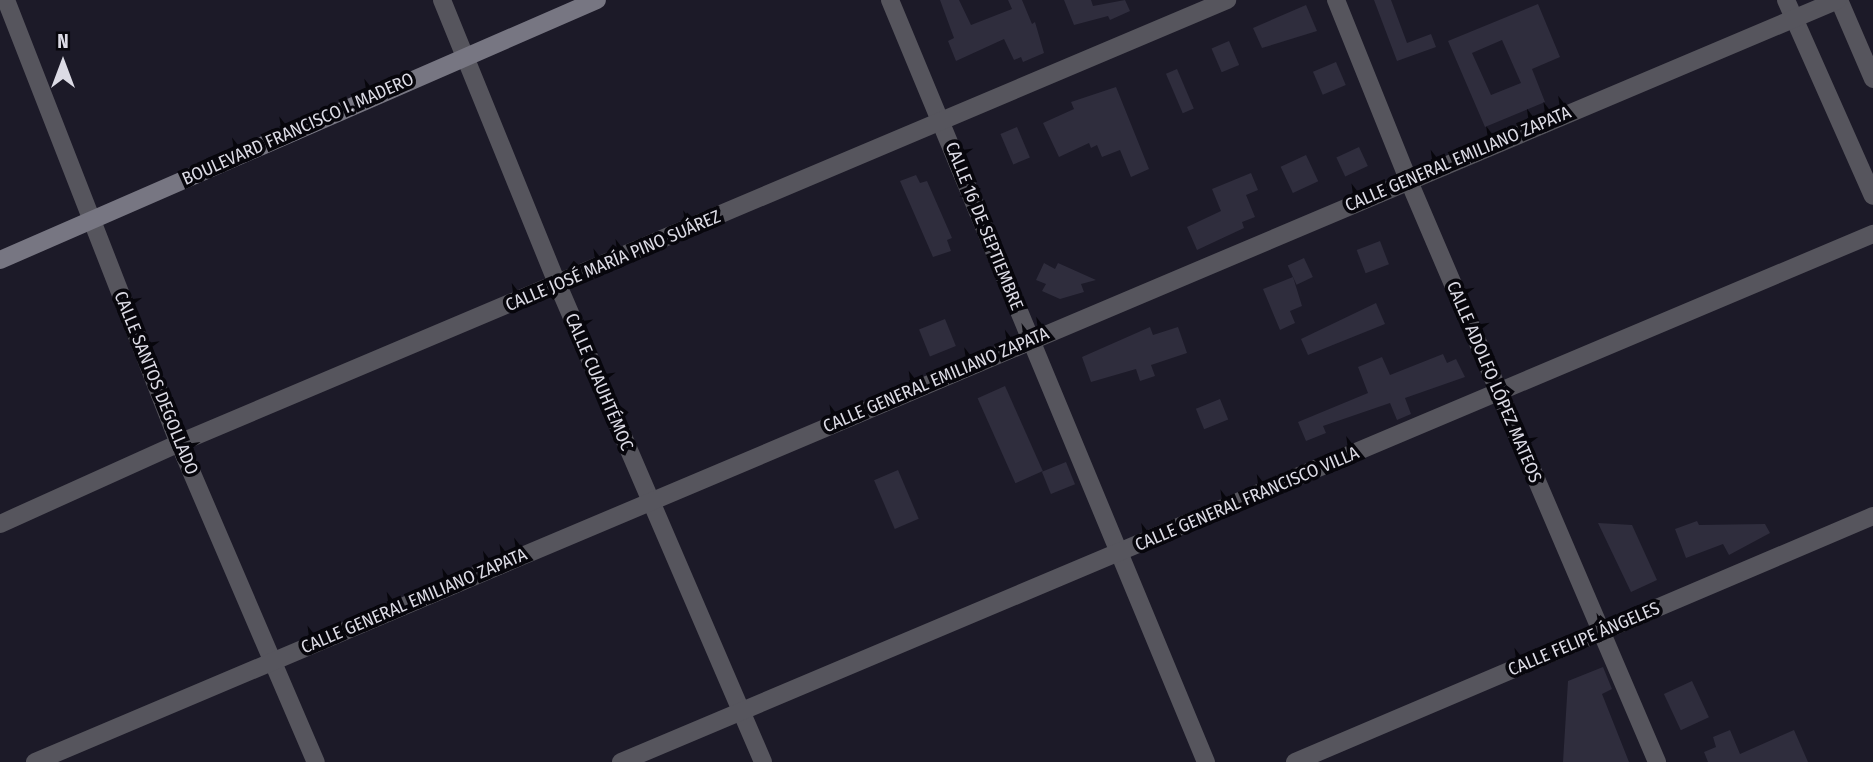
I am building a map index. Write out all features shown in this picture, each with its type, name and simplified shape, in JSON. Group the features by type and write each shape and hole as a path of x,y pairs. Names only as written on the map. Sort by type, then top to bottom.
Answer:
{"street":[{"name":"CALLE SANTOS DEGOLLADO","path":"6,0 179,443 316,762"},
{"name":"CALLE CUAUHTÉMOC","path":"442,0 558,285 762,762"},
{"name":"BOULEVARD FRANCISCO I. MADERO","path":"0,260 597,0"},
{"name":"CALLE 16 DE SEPTIEMBRE","path":"890,0 1206,762"},
{"name":"CALLE JOSÉ MARÍA PINO SUÁREZ","path":"0,524 179,443 1227,0"},
{"name":"CALLE ADOLFO LÓPEZ MATEOS","path":"1336,0 1408,180 1657,762"},
{"path":"1786,0 1873,196"},
{"name":"CALLE GENERAL EMILIANO ZAPATA","path":"35,762 1839,0"},
{"path":"1839,0 1873,79"},
{"name":"CALLE GENERAL FRANCISCO VILLA","path":"621,762 1500,394 1873,234"},
{"name":"CALLE FELIPE ÁNGELES","path":"1296,762 1873,516"}],"building":[{"path":"940,0 959,0 971,25 1012,9 1008,0 1022,0 1032,24 1035,22 1044,53 1023,62 1021,57 1014,60 1004,39 956,61 948,41 954,38"},
{"path":"1064,0 1091,0 1093,6 1125,0 1130,11 1110,20 1108,16 1074,25"},
{"path":"1374,0 1391,0 1407,43 1431,34 1436,47 1397,61"},
{"path":"1538,4 1560,57 1532,69 1545,102 1485,127 1448,41","holes":["1502,40 1521,83 1491,95 1472,53"]},
{"path":"1306,5 1317,31 1262,48 1253,28"},
{"path":"1229,41 1239,65 1222,72 1212,48"},
{"path":"1336,62 1346,85 1323,95 1313,72"},
{"path":"1177,69 1194,109 1183,113 1166,74"},
{"path":"1116,87 1149,169 1131,177 1120,150 1102,157 1097,145 1091,148 1089,143 1059,157 1043,123 1074,109 1071,102"},
{"path":"1017,127 1030,157 1013,164 1000,134"},
{"path":"1359,147 1368,166 1345,177 1336,158"},
{"path":"1306,155 1318,181 1293,193 1281,167"},
{"path":"1251,173 1258,190 1246,195 1255,217 1242,222 1244,228 1197,250 1187,227 1221,211 1212,189"},
{"path":"916,175 920,183 927,181 952,238 947,240 951,251 933,257 900,181"},
{"path":"1380,241 1389,264 1366,273 1357,250"},
{"path":"1304,258 1313,277 1297,285 1288,266"},
{"path":"1044,263 1055,269 1058,263 1096,280 1081,284 1084,292 1060,299 1042,291 1046,284 1036,280"},
{"path":"1293,277 1302,306 1290,311 1295,323 1280,330 1263,289"},
{"path":"1376,303 1385,324 1308,355 1301,339"},
{"path":"945,319 956,346 930,356 919,329"},
{"path":"1150,327 1153,335 1178,327 1187,353 1151,365 1155,376 1140,381 1136,369 1091,382 1082,357"},
{"path":"1443,354 1447,363 1456,359 1465,377 1405,398 1411,414 1397,420 1390,403 1323,426 1326,433 1306,441 1298,422 1368,393 1358,367 1382,357 1390,375"},
{"path":"1005,386 1043,471 1015,483 978,398"},
{"path":"1220,399 1228,419 1204,429 1196,409"},
{"path":"1066,462 1075,484 1051,494 1042,472"},
{"path":"898,470 919,519 895,529 874,480"},
{"path":"1697,521 1699,525 1765,524 1770,533 1729,555 1723,544 1686,558 1675,529"},
{"path":"1598,523 1632,525 1657,580 1631,592"},
{"path":"1603,667 1612,689 1602,694 1629,762 1563,762 1568,681"},
{"path":"1692,681 1709,717 1681,730 1664,694"},
{"path":"1730,730 1740,754 1794,730 1808,762 1708,762 1704,752 1716,747 1713,737"}]}
